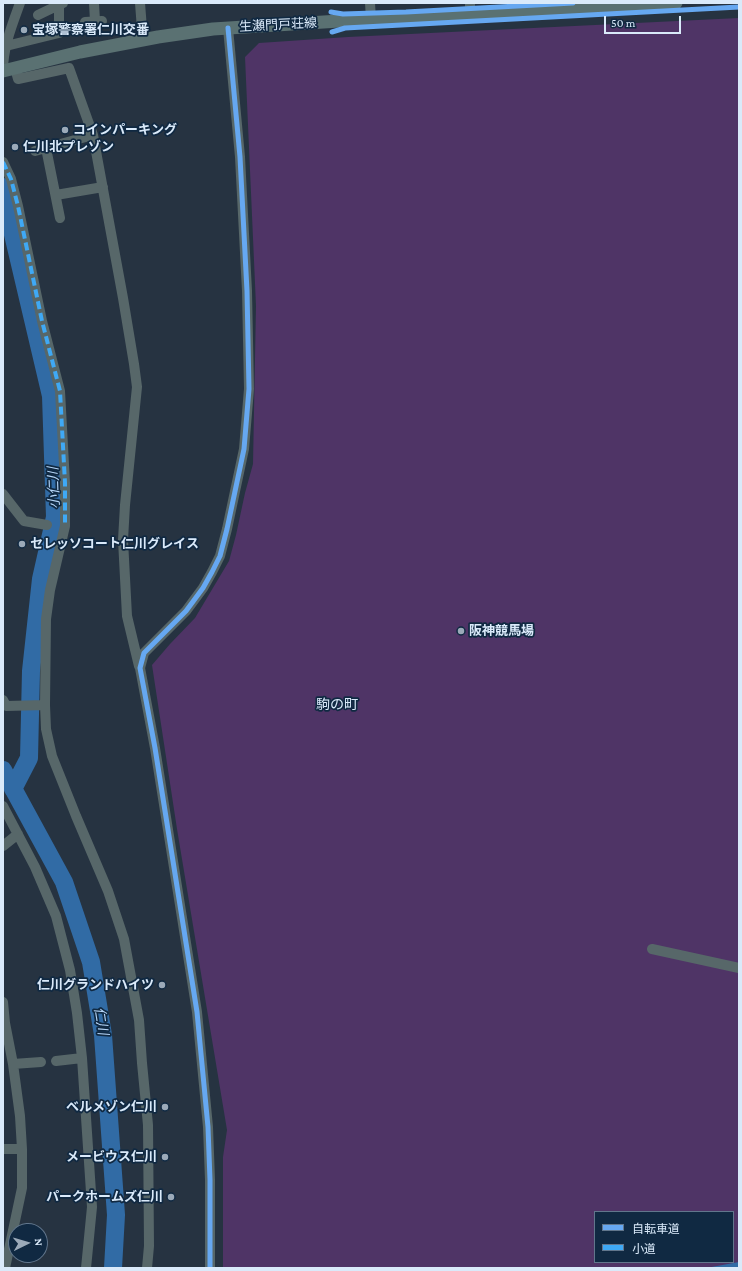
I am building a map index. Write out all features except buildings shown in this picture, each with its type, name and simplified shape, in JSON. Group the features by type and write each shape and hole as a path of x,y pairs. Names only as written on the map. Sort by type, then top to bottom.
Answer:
{"main road":[{"name":"生瀬門戸荘線","path":"7,70 80,52 158,37 228,28 370,19 470,8 676,3"}],"street":[{"path":"20,3 3,56 7,70 18,79 69,68 93,136 123,298 137,387 123,540 127,616 140,668 155,748 197,1012 208,1127 210,1180 210,1268"},
{"path":"94,3 94,21"},
{"path":"140,3 142,29"},
{"path":"370,3 370,19"},
{"path":"6,46 59,33 61,4 38,15"},
{"path":"140,668 144,653 186,611 203,588 220,556 244,449 249,389 247,291 240,157 228,28"},
{"path":"35,151 93,136"},
{"path":"46,148 60,218"},
{"path":"3,162 11,179 18,206 42,321 60,391 65,483 65,526 50,590 46,619 43,705 46,729 52,756 108,891 124,938 139,1020 148,1125 149,1238 147,1268"},
{"path":"56,195 103,187"},
{"path":"3,494 24,521 47,525"},
{"path":"3,700 6,706 43,705"},
{"path":"3,806 35,867 56,916 70,970 82,1058 92,1207 86,1268"},
{"path":"3,846 18,834"},
{"path":"652,949 739,968"},
{"path":"3,1002 4,1024 13,1064 20,1116 22,1150 22,1188 5,1268"},
{"path":"56,1061 82,1058"},
{"path":"13,1064 41,1062"},
{"path":"3,1149 22,1150"}],"shaded area":[{"name":"阪神競馬場","path":"739,18 739,1268 223,1268 223,1157 227,1130 177,829 152,665 195,618 229,561 253,464 256,306 245,57 259,43 348,37"}],"water":[{"path":"739,1262 739,1268 706,1268 734,1263"}],"waterway":[{"name":"小仁川","path":"3,187 51,396 55,517 41,579 31,671 29,758 13,789"},
{"name":"仁川","path":"3,770 64,882 91,962 103,1035 116,1215 113,1268"}],"marked path":[{"path":"3,162 11,179 18,206 42,321 60,391 65,483 65,526"}],"cycle path":[{"path":"331,12 343,14 406,12 573,3"},
{"path":"332,32 345,28 739,7"},
{"path":"210,1268 210,1180 208,1127 197,1012 155,748 140,668 144,653 186,611 203,588 220,556 244,449 249,389 247,291 240,157 228,28"}],"place":[{"name":"宝塚警察署仁川交番","path":"24,30"},
{"name":"コインパーキング","path":"65,130"},
{"name":"仁川北プレゾン","path":"15,147"},
{"name":"セレッソコート仁川グレイス","path":"22,544"},
{"name":"阪神競馬場","path":"461,631"},
{"name":"仁川グランドハイツ","path":"162,985"},
{"name":"ベルメゾン仁川","path":"165,1107"},
{"name":"メービウス仁川","path":"165,1157"},
{"name":"パークホームズ仁川","path":"171,1197"}],"district":[{"name":"駒の町","path":"337,705"}]}
